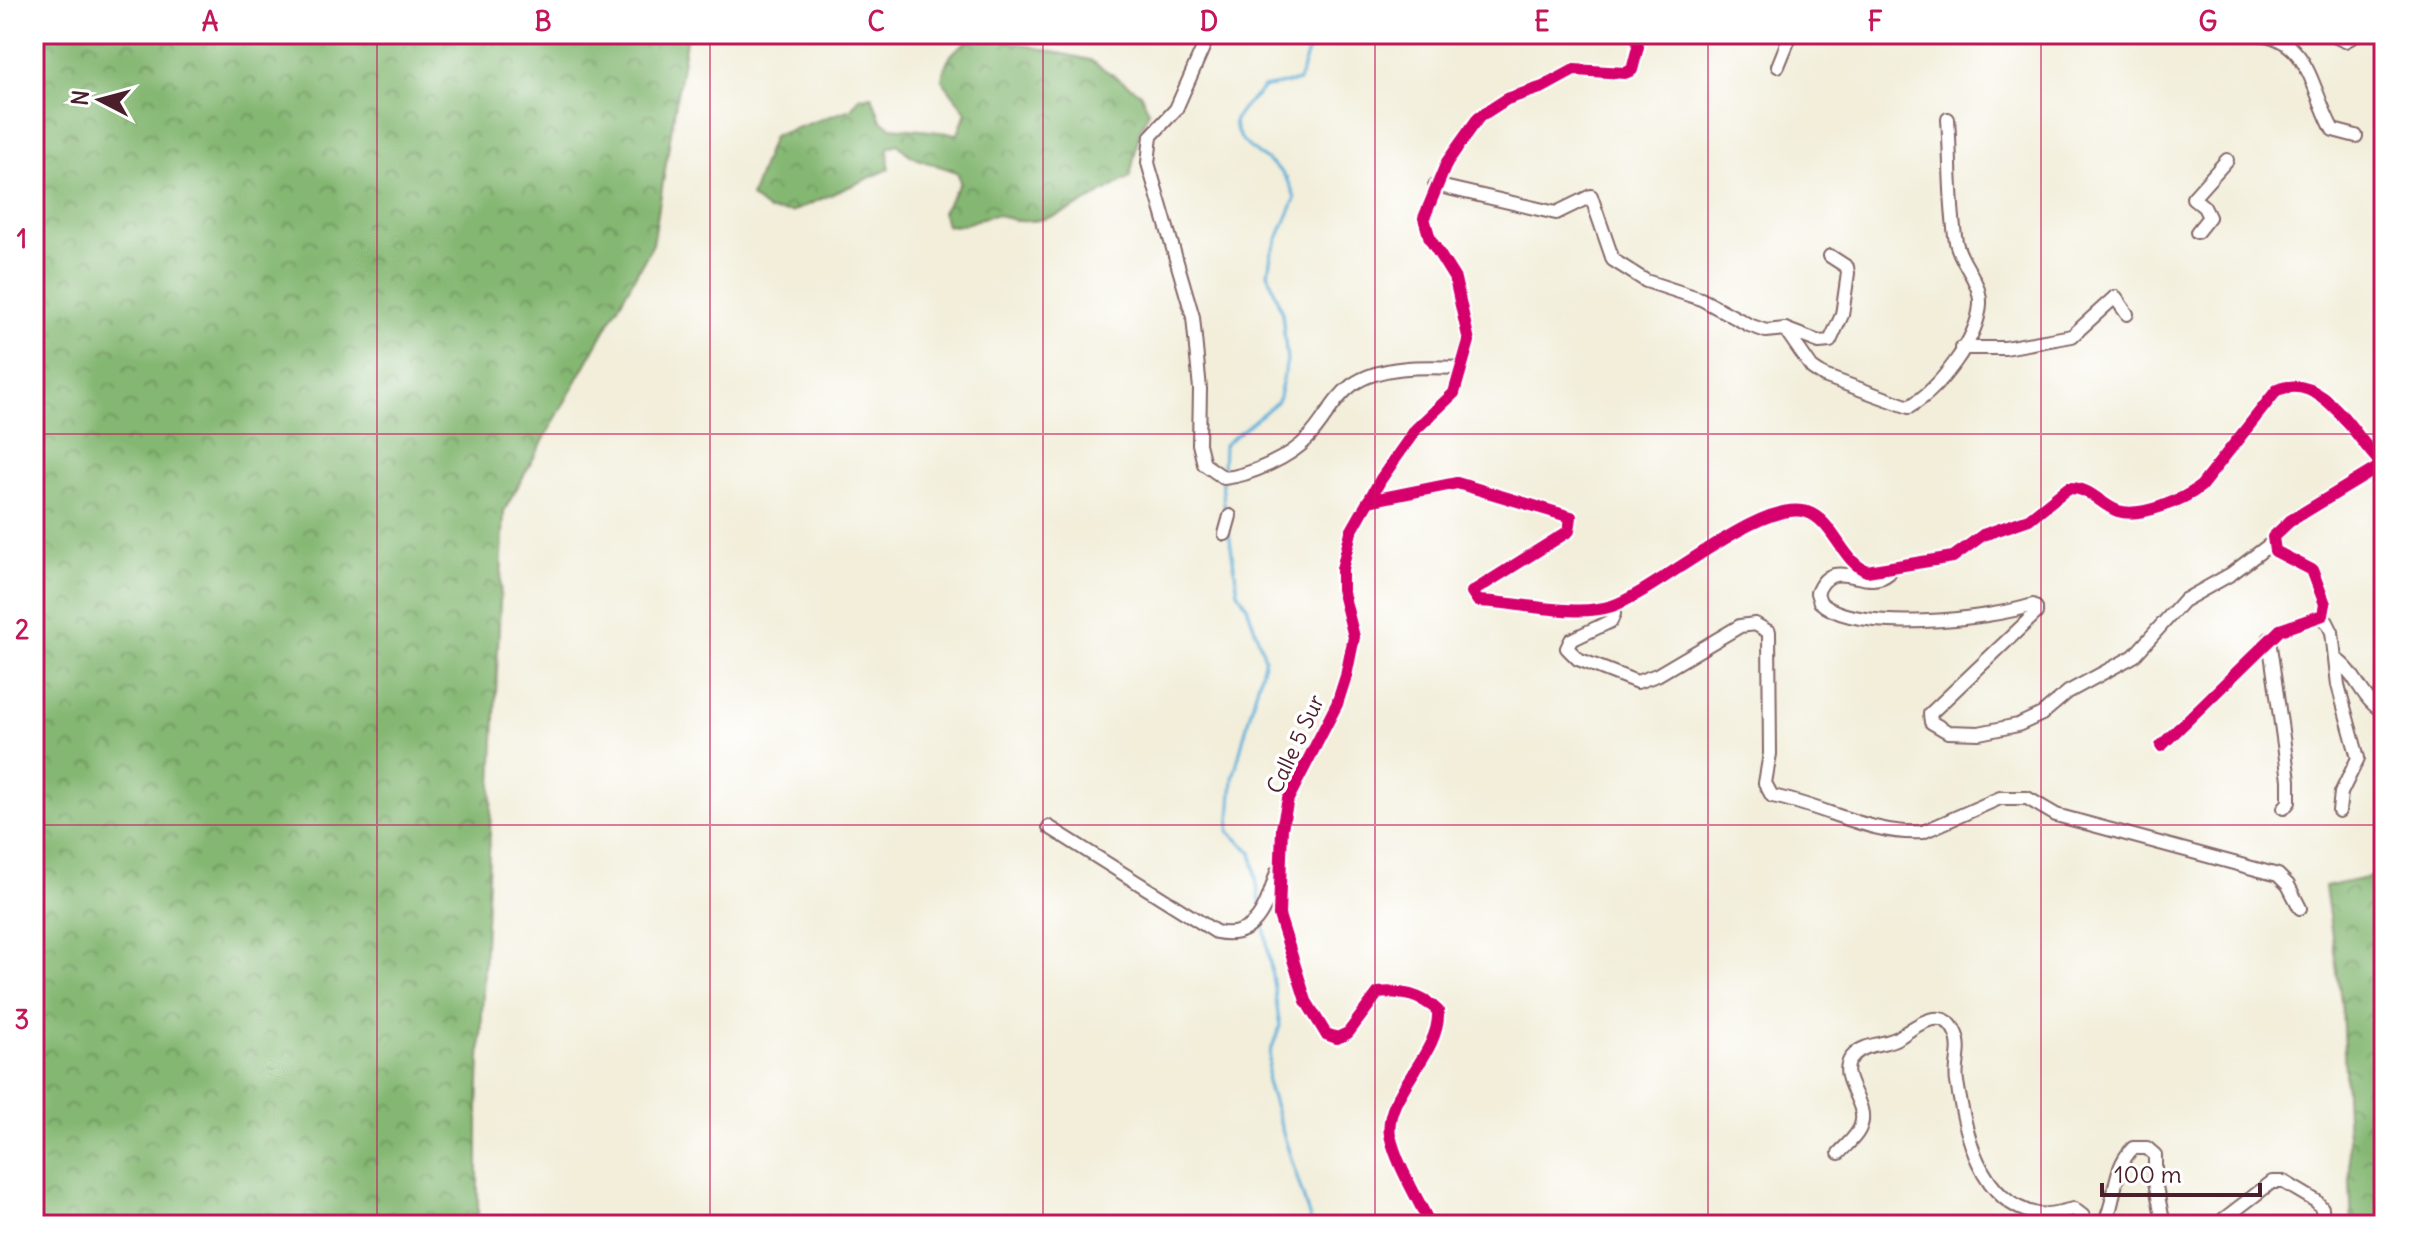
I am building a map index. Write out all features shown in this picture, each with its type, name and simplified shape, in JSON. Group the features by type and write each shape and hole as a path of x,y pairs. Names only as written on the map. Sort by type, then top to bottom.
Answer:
{"street":[{"path":"1209,34 1176,109 1151,136 1147,149 1148,163 1193,317 1200,389 1200,455 1204,464 1222,477 1243,475 1298,447 1353,384 1420,367 1461,368"},
{"name":"Calle 5 Sur","path":"1430,1225 1390,1133 1391,1114 1426,1054 1439,1022 1438,1011 1430,1003 1396,991 1378,993 1348,1033 1337,1038 1326,1034 1306,1001 1279,915 1280,864 1288,799 1337,704 1346,676 1354,637 1342,589 1342,569 1351,532 1416,429 1454,393 1469,341 1455,279 1430,239 1425,222 1435,185 1479,117 1507,99 1543,87 1574,70 1617,75 1632,70 1638,47 1636,34"},
{"path":"1778,66 1791,34"},
{"path":"2256,34 2289,42 2305,60 2333,130 2356,136"},
{"path":"2330,34 2345,41 2358,34"},
{"path":"1785,329 1812,368 1824,376 1905,408 1928,396 1943,380 1962,348 1980,304 1972,276 1956,244 1948,119"},
{"path":"2197,232 2209,217 2204,207 2193,198 2227,160"},
{"path":"1435,185 1556,213 1591,196 1613,260 1646,281 1701,299 1749,325 1766,331 1785,329 1819,342 1830,341 1842,315 1848,270 1830,256"},
{"path":"1962,348 2005,348 2072,336 2115,297 2127,314"},
{"path":"1368,501 1457,483 1571,517 1569,531 1472,592 1474,599 1585,611 1610,607 1717,544 1788,509 1814,516 1862,569 1889,568 1953,557 1983,535 2029,519 2068,488 2089,491 2121,512 2136,511 2191,494 2269,399 2287,386 2309,387 2331,405 2382,465 2283,526 2273,537 2275,551 2312,570 2325,604 2320,617"},
{"path":"1225,534 1230,516"},
{"path":"1889,568 1889,573 1881,579 1867,580 1839,572 1830,575 1817,593 1820,602 1866,619 1906,622 2001,615 2033,605 2036,608 2036,613 1930,714 1931,722 1948,732 1979,733 2018,725 2042,714 2068,692 2134,656 2183,601 2231,574 2272,543"},
{"path":"1610,607 1614,614 1611,621 1571,640 1567,648 1578,659 1629,681 1657,675 1740,626 1755,624 1769,632 1770,754 1765,783 1772,796 1808,803 1880,828 1911,833 1923,832 2000,798 2027,798 2056,815 2214,855 2278,875 2300,908"},
{"path":"2161,746 2280,630 2320,617"},
{"path":"2320,617 2332,632 2338,685 2358,758 2341,793 2339,811"},
{"path":"2269,639 2289,780 2289,802 2284,808"},
{"path":"2337,660 2348,667 2374,706 2384,711"},
{"path":"1049,827 1216,932 1238,934 1258,922 1280,864"},
{"path":"1839,1153 1863,1121 1863,1109 1847,1075 1847,1063 1854,1054 1898,1038 1916,1023 1932,1018 1945,1020 1956,1032 1960,1051 1957,1082 1974,1157 1990,1184 2018,1207 2040,1215 2074,1209 2083,1216 2082,1225"},
{"path":"2103,1225 2111,1210 2123,1158 2133,1148 2147,1148 2155,1155 2155,1182 2164,1225"},
{"path":"2216,1225 2272,1182 2284,1182 2316,1201 2322,1208 2323,1225"}],"green space":[{"path":"34,34 687,34 653,244 504,511 478,1106 478,1225 34,1225"},
{"path":"977,34 1090,60 1140,93 1149,111 1140,130 1130,177 1077,207 1048,218 1019,221 995,215 960,225 947,225 942,212 960,183 958,173 919,160 898,144 888,147 889,169 792,212 769,211 751,197 773,136 851,109 860,97 872,96 881,120 892,127 958,134 966,112 942,80 953,53"},
{"path":"2384,874 2384,1225 2352,1225 2342,1007 2325,887"}],"waterway":[{"path":"1223,470 1224,445 1278,401 1287,361 1282,313 1268,273 1271,255 1295,199 1282,173 1245,144 1234,122 1243,107 1263,88 1299,81 1313,34"},
{"path":"1222,482 1225,514"},
{"path":"1229,533 1238,592 1247,606 1265,658 1233,778 1229,832 1252,852 1260,904"},
{"path":"1263,919 1280,1026 1270,1053 1267,1082 1312,1225"}],"cycle path":[{"path":"1430,1225 1397,1158 1390,1135 1390,1120 1403,1089 1431,1043 1437,1027 1438,1011 1410,995 1378,993 1348,1033 1337,1038 1326,1034 1306,1001 1279,915 1282,828 1288,799 1337,704 1346,676 1354,637 1342,589 1342,569 1351,532 1381,479 1416,429 1454,393 1469,341 1455,279 1430,239 1424,218 1447,162 1479,117 1507,99 1543,87 1574,70 1625,73 1632,70 1638,47 1636,34"},
{"path":"1368,501 1457,483 1571,517 1569,531 1472,592 1478,601 1564,610 1597,609 1632,597 1737,531 1787,511 1807,512 1816,516 1851,559 1867,571 1953,557 1983,535 2029,519 2068,488 2083,490 2118,511 2149,510 2184,497 2201,486 2277,390 2294,387 2309,389 2336,409 2380,462 2379,467 2290,521 2273,537 2275,551 2312,570 2325,604 2323,615 2280,630 2161,746"}]}
